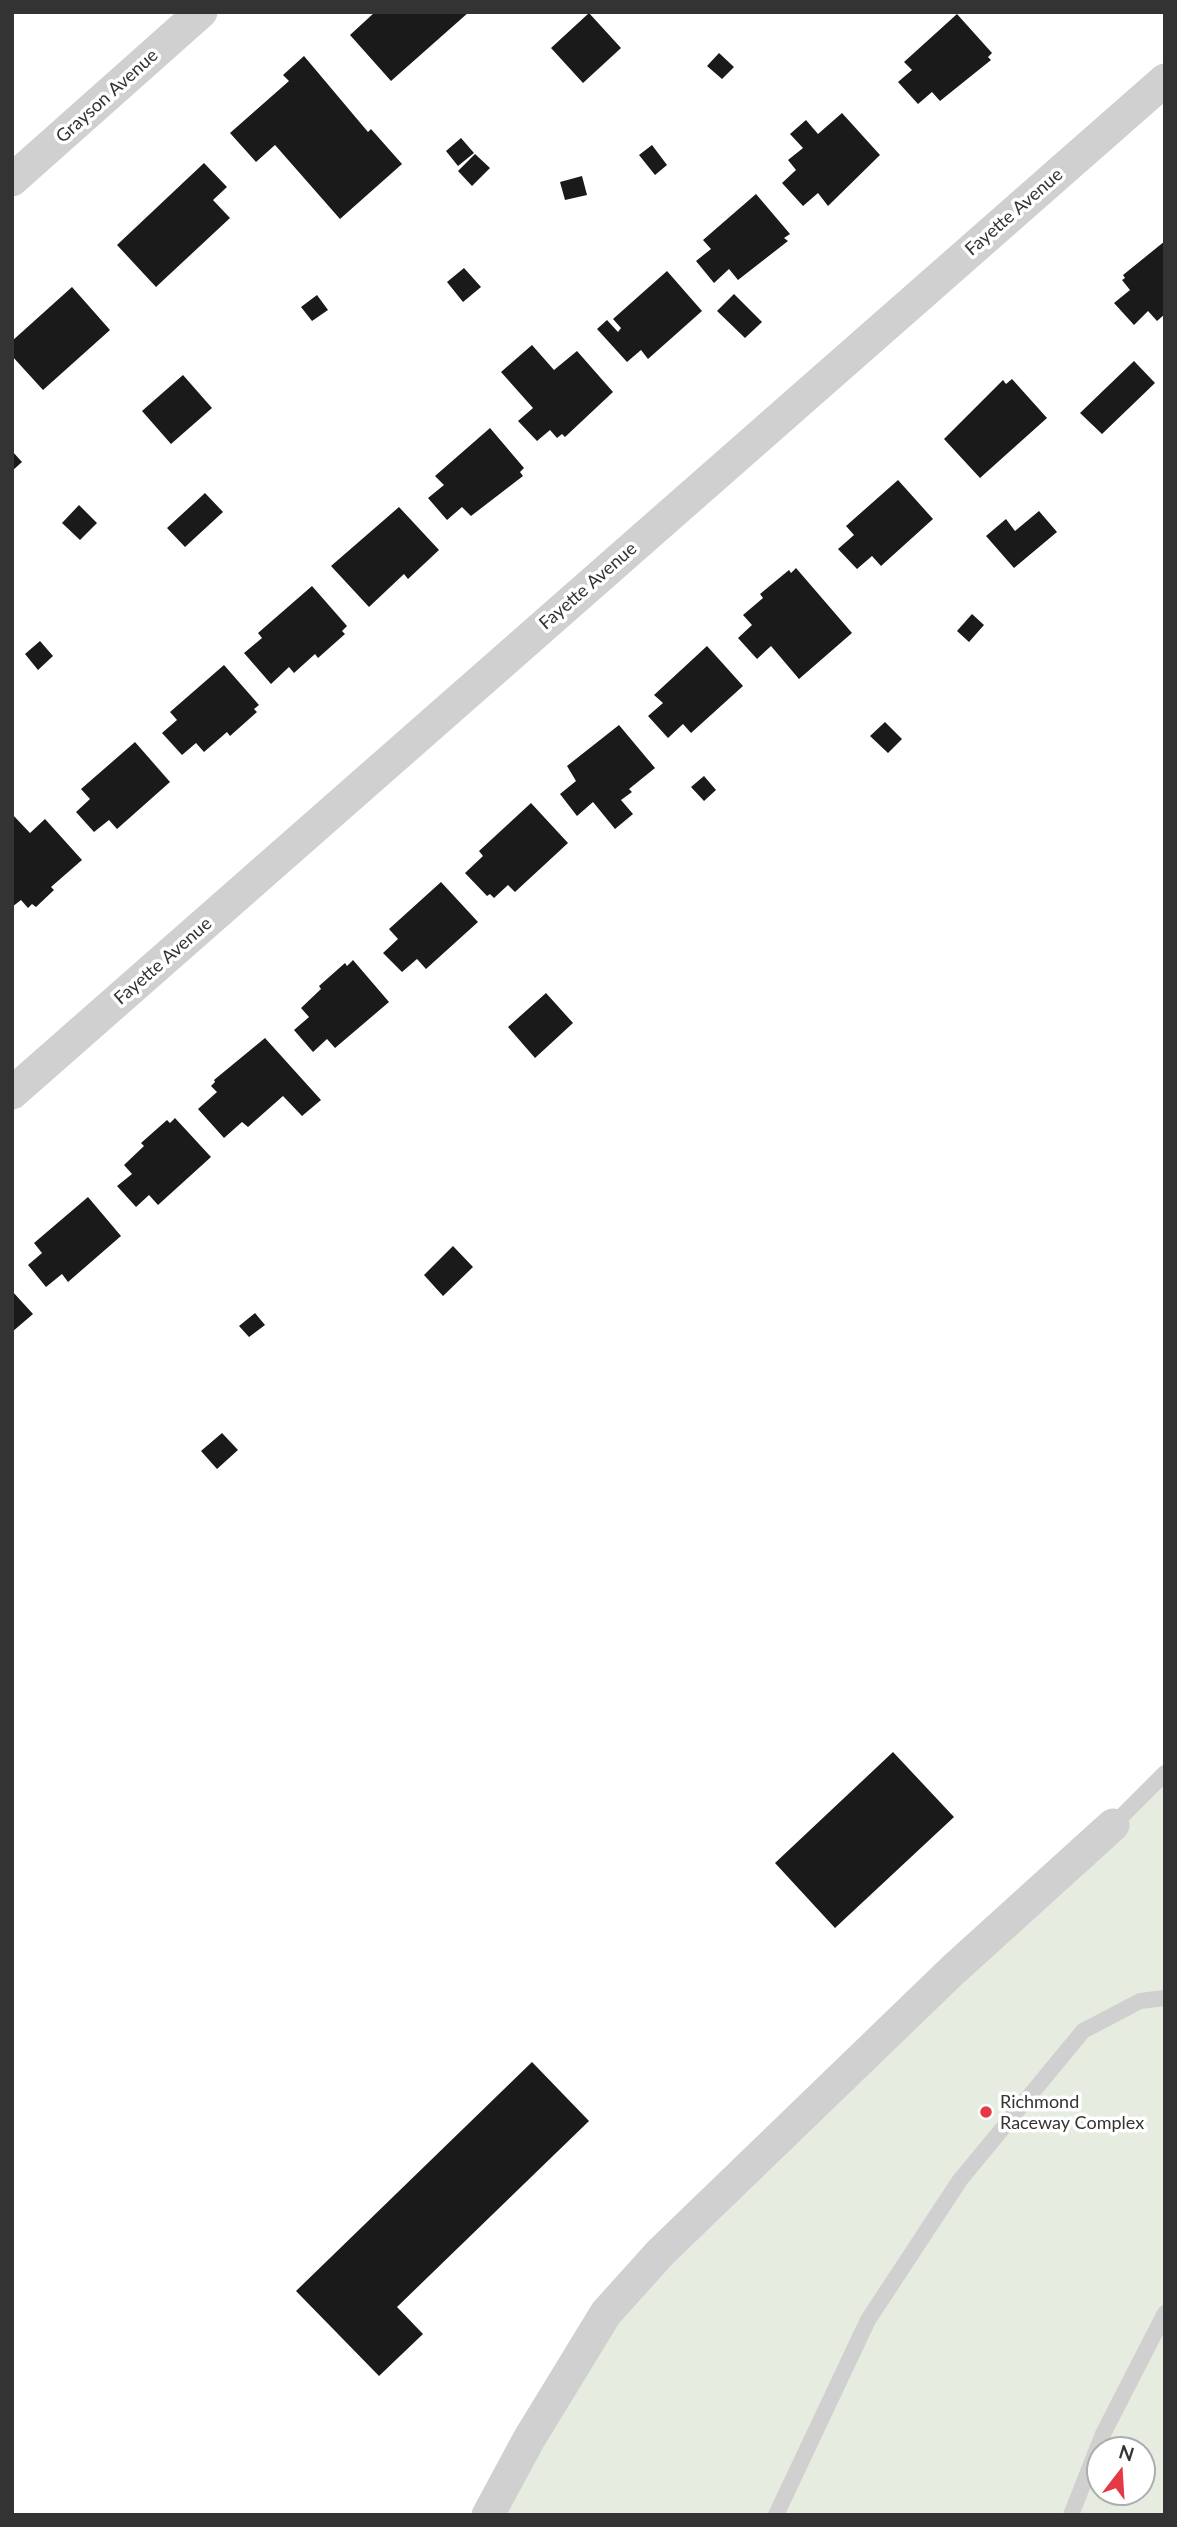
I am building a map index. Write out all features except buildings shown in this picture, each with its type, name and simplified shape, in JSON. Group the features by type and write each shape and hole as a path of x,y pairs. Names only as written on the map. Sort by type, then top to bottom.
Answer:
{"street":[{"name":"Grayson Avenue","path":"12,180 201,12"},
{"name":"Fayette Avenue","path":"12,1093 1165,80"},
{"path":"488,2515 528,2439 606,2313 660,2253 953,1970 1113,1825"}],"lane":[{"path":"1113,1825 1165,1773"},
{"path":"776,2515 868,2320 960,2180 1083,2031 1140,2001 1165,1998"},
{"path":"1071,2515 1102,2434 1165,2313"}],"shaded area":[{"name":"Richmond Raceway Complex","path":"1165,1781 1165,2515 488,2515 606,2313"}],"place":[{"name":"Richmond Raceway Complex","path":"986,2112"}]}
